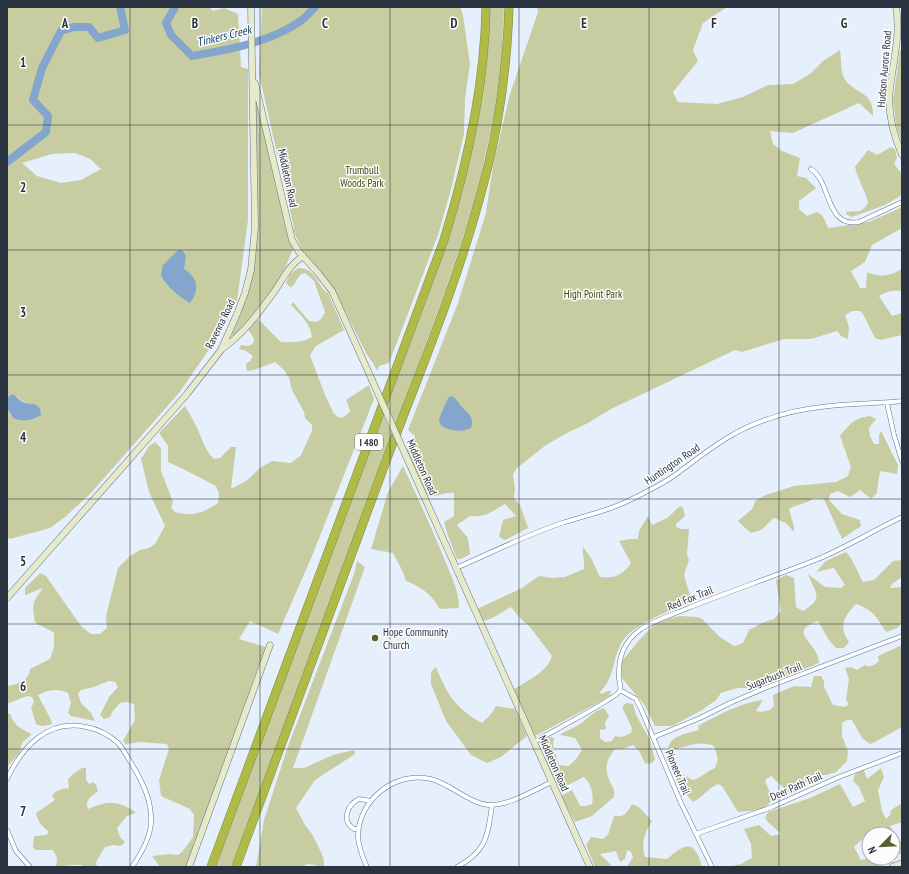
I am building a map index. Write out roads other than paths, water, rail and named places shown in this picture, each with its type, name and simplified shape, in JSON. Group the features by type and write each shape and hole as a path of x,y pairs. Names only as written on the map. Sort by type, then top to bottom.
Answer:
{"highway":[{"name":"I 480","path":"211,867 444,240 465,164 475,113 481,71 486,7"},
{"name":"I 480","path":"236,867 436,328 473,224 498,118 505,62 509,7"}],"street":[{"name":"Ravenna Road","path":"7,598 187,394 221,350 237,314 245,293 254,250 255,201 251,7"},
{"name":"Hudson Aurora Road","path":"896,7 898,40 889,103 893,130 902,155"},
{"name":"Middleton Road","path":"252,74 259,94 292,240 299,252 324,280 332,292 590,867"},
{"path":"811,169 818,174 836,214 845,221 860,222 902,202"},
{"path":"221,350 234,340 256,315 274,292 288,269 295,261 303,256"},
{"name":"Huntington Road","path":"456,568 541,531 600,512 634,499 674,476 728,437 742,429 766,419 790,412 821,407 902,401"},
{"path":"887,403 902,461"},
{"name":"Red Fox Trail","path":"620,690 619,669 622,652 628,641 642,628 662,618 702,602 818,558 848,545 902,517"},
{"name":"Sugarbush Trail","path":"654,737 765,688 902,636"},
{"path":"189,867 270,645"},
{"path":"534,742 602,704 620,690"},
{"name":"Pioneer Trail","path":"620,690 636,699 654,737 681,803 712,867"},
{"path":"7,779 20,755 32,742 46,732 56,728 78,725 91,728 110,736 118,743 127,756 150,802 151,824 147,840 139,857 132,867"},
{"name":"Deer Path Trail","path":"696,834 772,807 854,771 902,753"},
{"path":"367,867 360,850 358,837 363,815 370,801 395,782 403,779 417,778 437,781 478,802 492,805 508,801 552,782"},
{"path":"359,829 354,829 348,823 346,814 348,808 359,799 370,801"},
{"path":"458,867 473,856 484,843 490,824 492,805"},
{"path":"7,830 16,851 30,867"},
{"path":"892,867 902,863"}],"water":[{"path":"178,250 182,250 186,256 184,269 192,276 196,284 195,293 190,303 174,291 161,275 163,265"},
{"path":"13,394 21,401 37,405 41,415 34,419 27,420 13,418 7,408 7,397"},
{"path":"452,396 470,415 472,424 471,428 468,430 450,430 440,424 439,419 447,400"}],"waterway":[{"name":"Tinkers Creek","path":"7,162 46,132 48,116 33,100 42,68 61,31 74,27 89,27 98,38 125,30 120,7"},
{"name":"Tinkers Creek","path":"175,7 166,23 171,35 192,56 234,48 277,34 302,20 315,7"}],"place":[{"name":"Hope Community Church","path":"375,638"}],"park label":[{"name":"Trumbull Woods Park","path":"362,176"},
{"name":"High Point Park","path":"593,294"}]}
